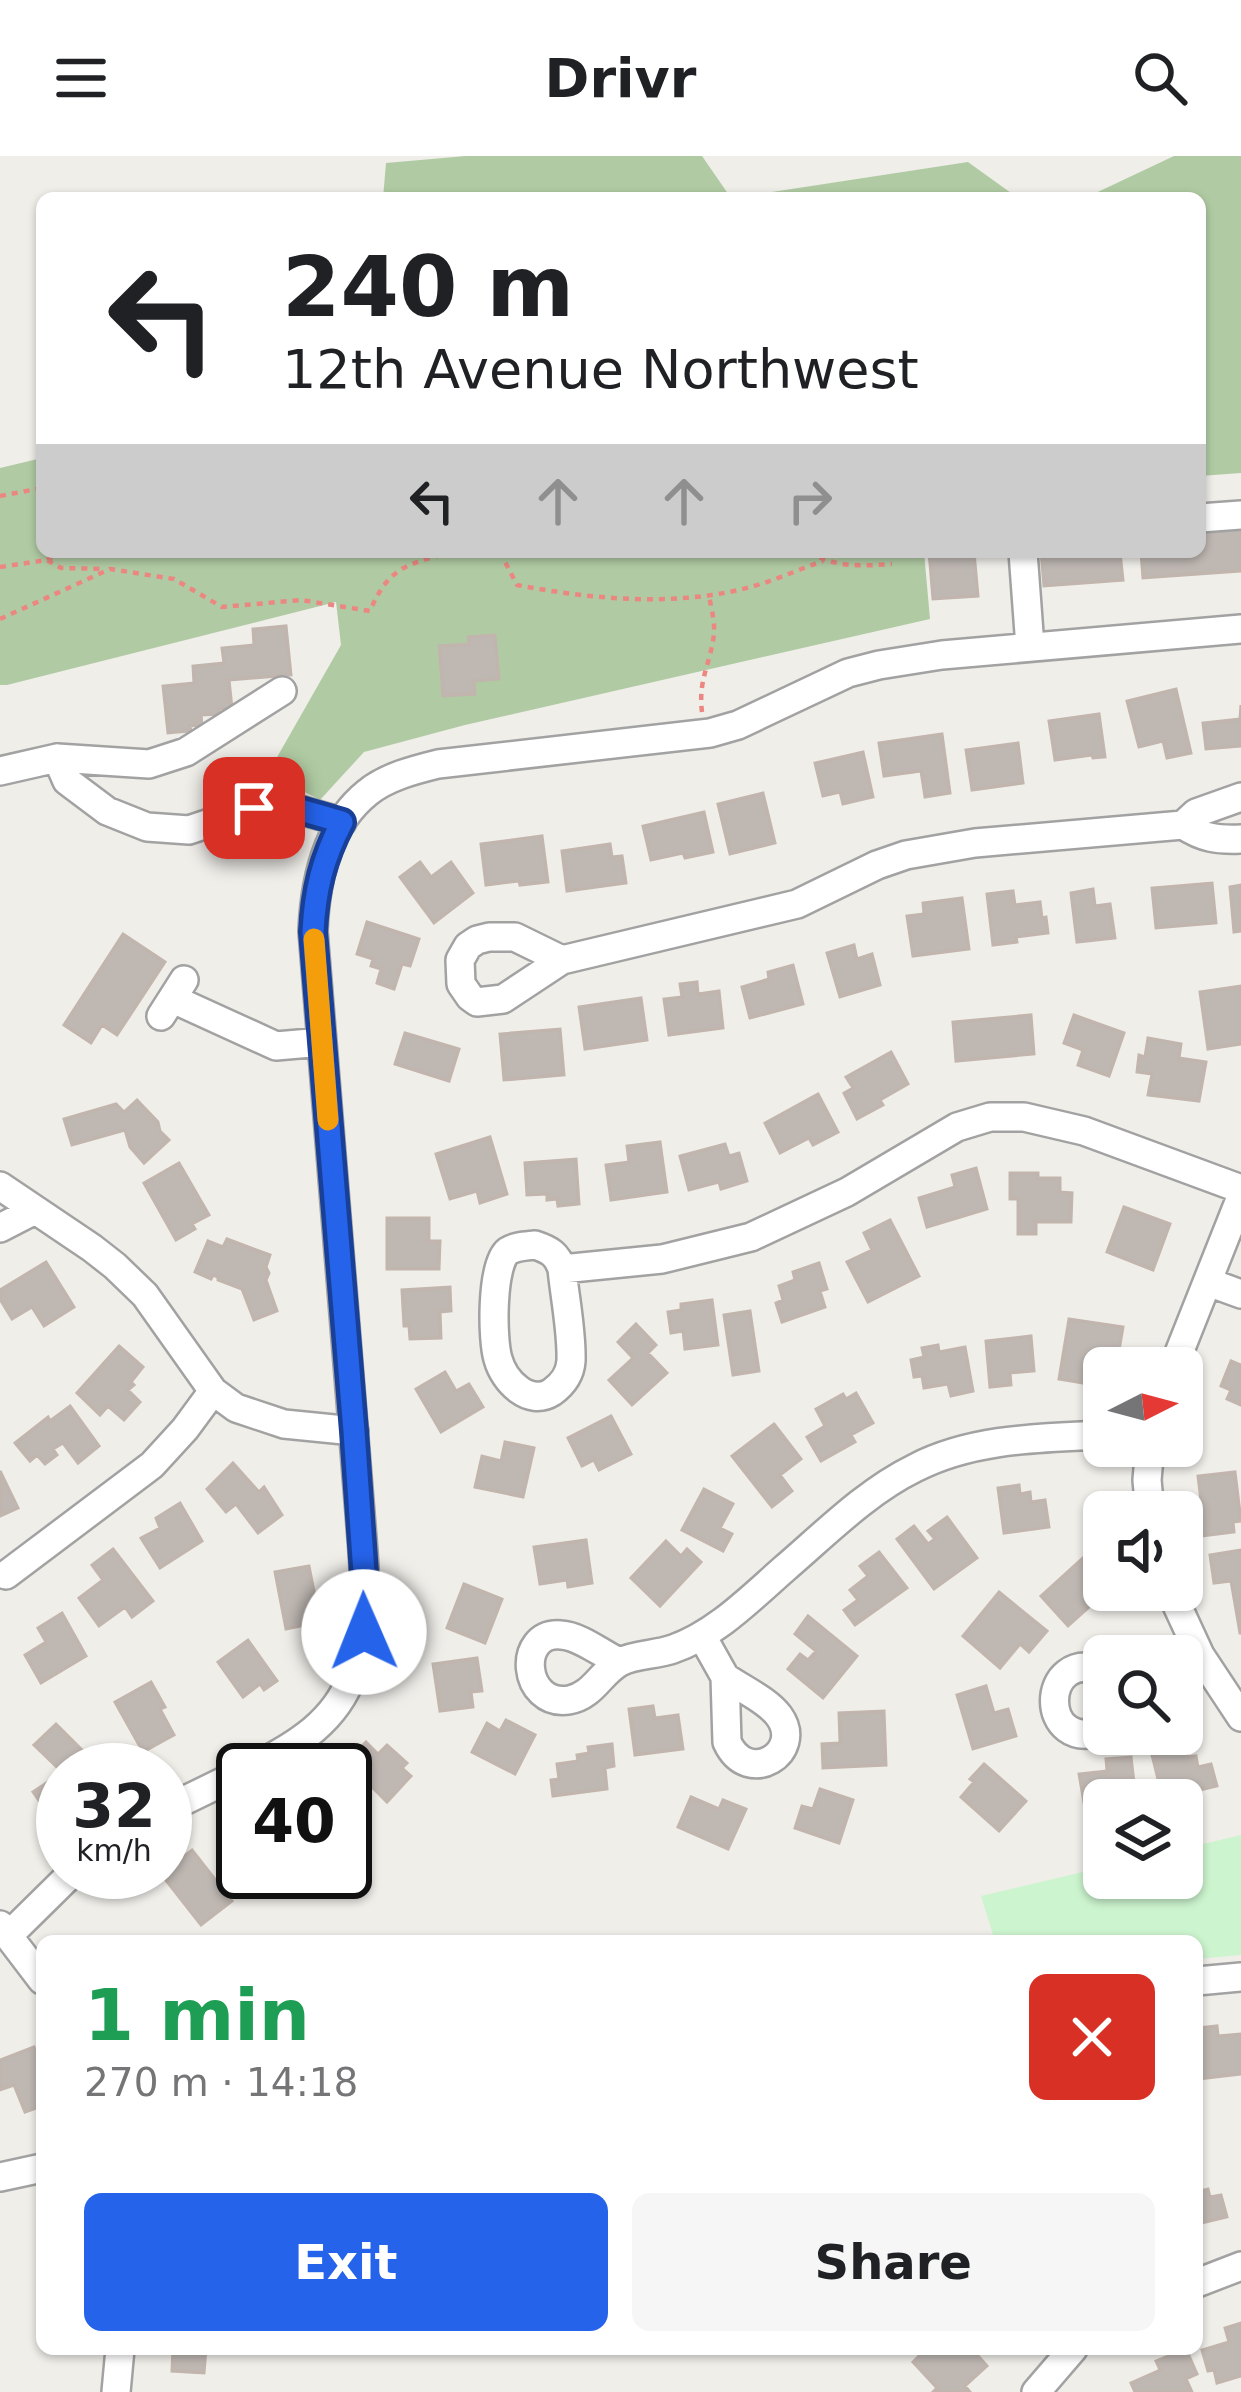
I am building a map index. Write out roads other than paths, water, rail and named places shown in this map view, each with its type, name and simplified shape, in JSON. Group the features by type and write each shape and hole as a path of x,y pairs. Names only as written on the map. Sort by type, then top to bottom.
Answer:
{"street":[{"path":"1206,517 1241,514"},
{"path":"1023,558 1030,647"},
{"path":"297,1743 333,1710 349,1685 364,1632 354,1431 313,932 321,868 342,822 364,794 438,764 710,733 864,669 942,655 1241,628"},
{"path":"0,771 57,758 149,764 186,752 282,691"},
{"path":"57,758 67,781 107,811 147,827 189,830 254,808 290,807 342,822"},
{"path":"1183,825 1196,813 1241,797"},
{"path":"562,960 797,904 877,865 921,852 1183,825 1216,840 1241,838"},
{"path":"173,999 276,1046 322,1042"},
{"path":"562,1269 662,1259 751,1238 847,1192 957,1127 990,1117 1024,1117 1084,1131 1241,1193 1182,1347"},
{"path":"0,1186 92,1248 145,1295 213,1391 236,1408 284,1424 354,1431"},
{"path":"0,1228 33,1211"},
{"path":"535,1245 558,1257 562,1269 571,1362 567,1377 545,1396 532,1397 512,1383 497,1359 496,1272 511,1250 535,1245"},
{"path":"1208,1282 1241,1294"},
{"path":"6,1575 152,1465 213,1391"},
{"path":"620,1662 668,1651 702,1636 865,1499 915,1467 962,1449 995,1443 1083,1437"},
{"path":"702,1636 725,1677"},
{"path":"1083,1667 1059,1681 1053,1702 1068,1729 1083,1734"},
{"path":"1203,1673 1241,1717"},
{"path":"36,1972 4,1930 41,1899"},
{"path":"1203,1980 1241,1977"},
{"path":"0,2177 36,2169"},
{"path":"1203,2282 1241,2266"},
{"path":"116,2392 119,2355"},
{"path":"1036,2392 1068,2355"}]}
